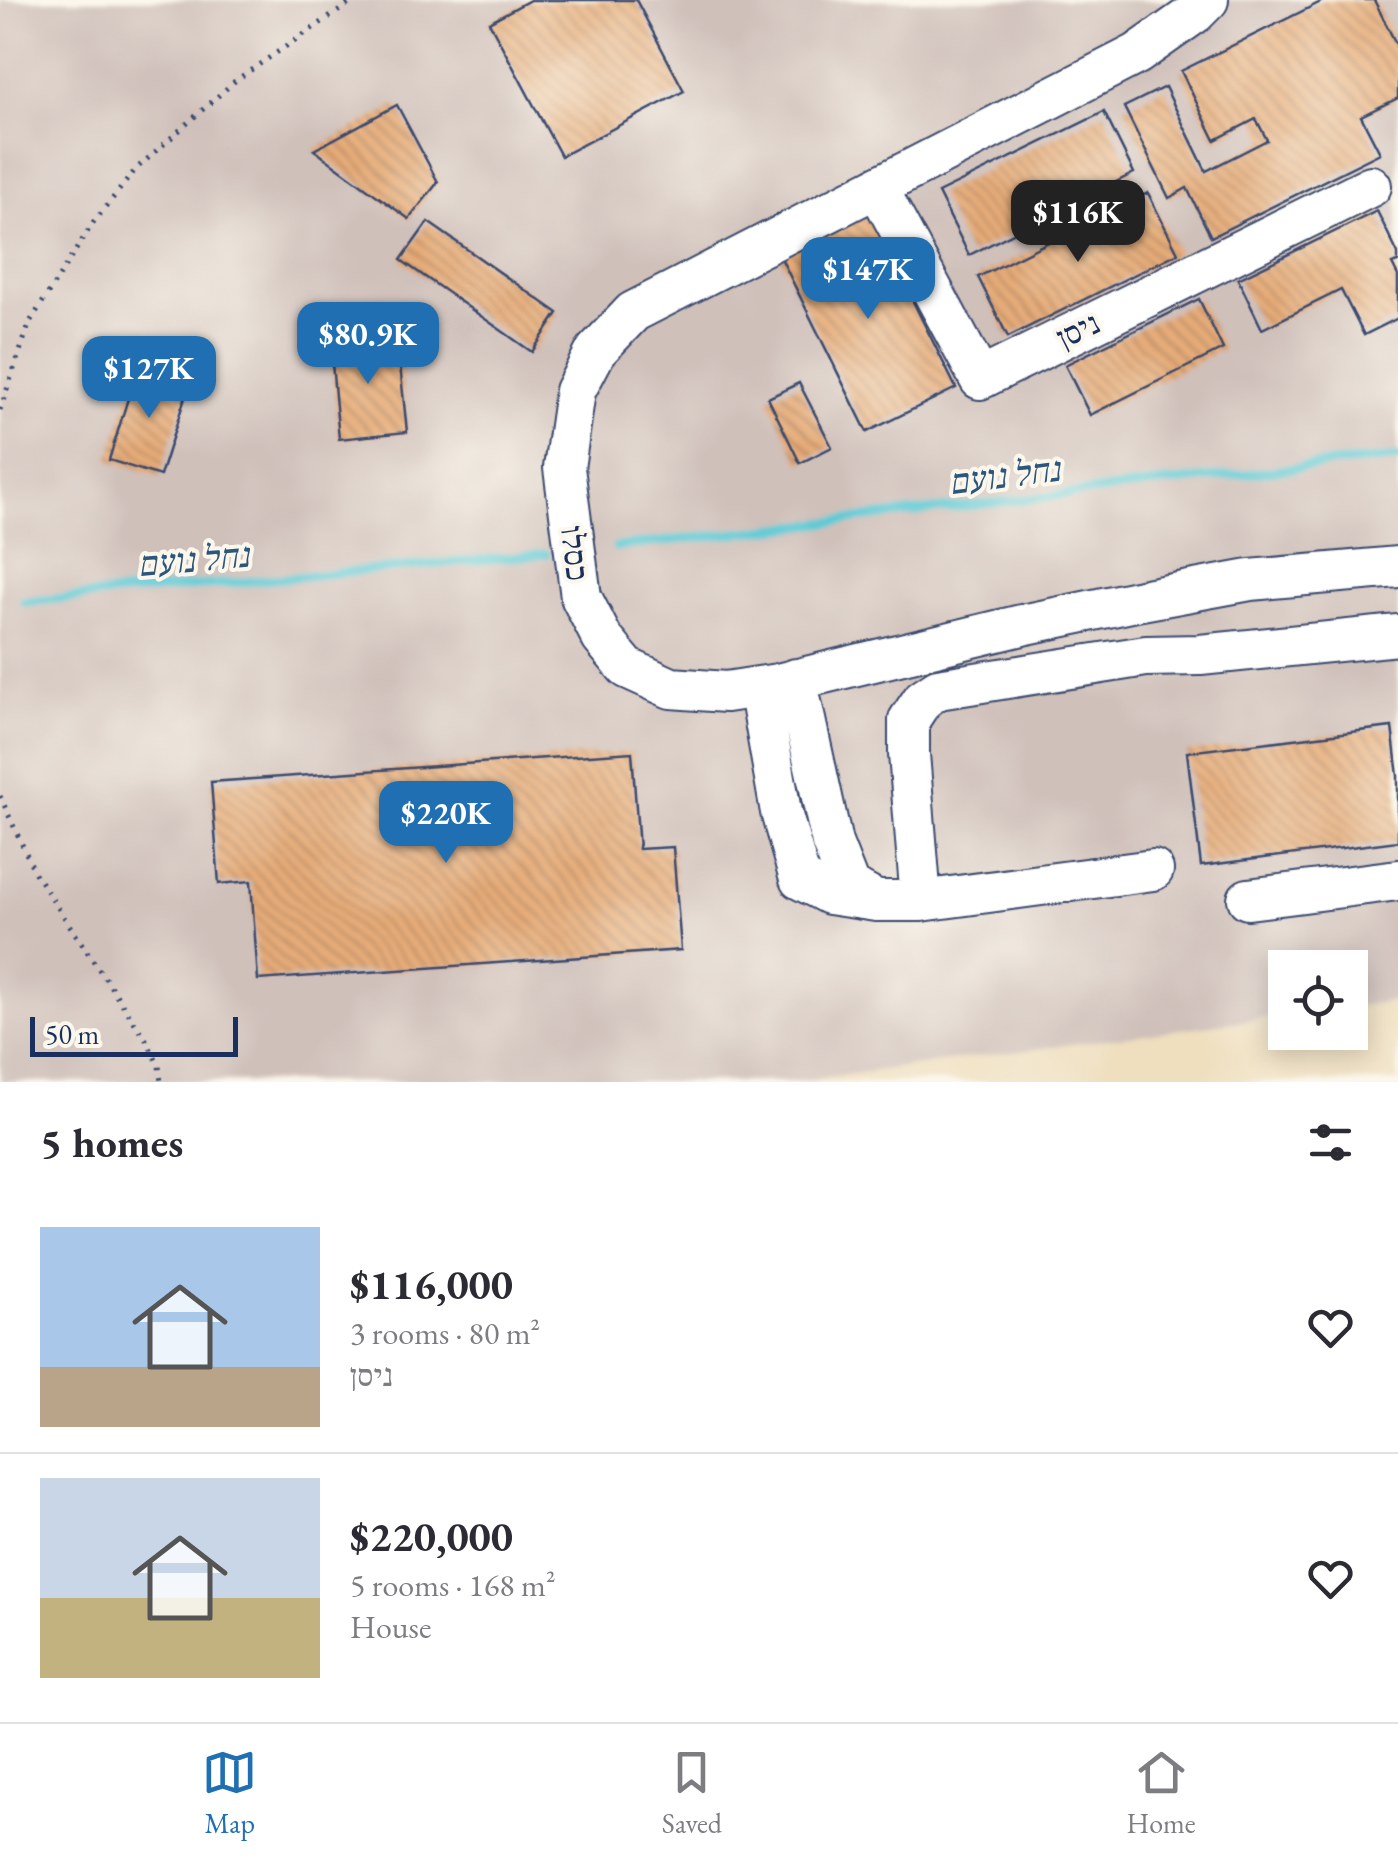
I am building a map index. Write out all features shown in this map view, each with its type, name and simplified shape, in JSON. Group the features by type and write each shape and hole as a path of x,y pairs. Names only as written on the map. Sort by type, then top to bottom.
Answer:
{"street":[{"name":"כסלו","path":"1208,0 1136,54 633,312 596,351 575,390 564,468 580,598 602,638 628,668 671,688 726,692 1142,600 1250,580 1398,567"},
{"name":"ניסן","path":"878,187 980,379 1371,186"},
{"path":"921,901 909,720 923,699 938,689 1146,656 1200,655 1398,635"},
{"path":"778,683 781,812 800,879 829,894 876,901 921,901 1154,870"},
{"path":"1248,899 1398,880"}],"path":[{"path":"0,410 30,322 93,223 136,168 236,80 355,0"},
{"path":"0,796 36,875 147,1040 159,1066 160,1082"}],"shaded area":[{"path":"0,0 1398,0 1398,1000 1368,1004 1368,950 1268,950 1268,1017 793,1082 0,1082"}],"building":[{"path":"530,0 636,0 684,91 561,156 489,22"},
{"path":"1325,0 1374,0 1398,48 1398,98 1361,116 1380,153 1211,237 1187,188 1169,198 1124,107 1165,87 1206,171 1267,140 1256,119 1215,140 1181,71"},
{"path":"397,105 438,182 409,219 314,150"},
{"path":"1104,112 1134,173 969,255 938,193"},
{"path":"1148,193 1178,253 1008,337 978,277"},
{"path":"1377,211 1398,254 1398,262 1392,264 1398,276 1398,318 1364,335 1341,290 1262,329 1238,279"},
{"path":"869,213 956,388 867,432 780,256"},
{"path":"428,222 558,313 532,352 401,260"},
{"path":"1199,299 1223,349 1090,415 1065,365"},
{"path":"397,336 407,432 339,439 330,342"},
{"path":"138,366 190,382 160,476 109,460"},
{"path":"799,383 832,447 800,463 768,398"},
{"path":"1392,727 1398,776 1398,841 1201,866 1187,752"},
{"path":"632,752 639,849 673,847 681,950 258,980 251,881 219,884 211,782"}],"waterway":[{"name":"נחל נועם","path":"616,547 1398,458"},
{"name":"נחל נועם","path":"24,602 546,554"}]}
